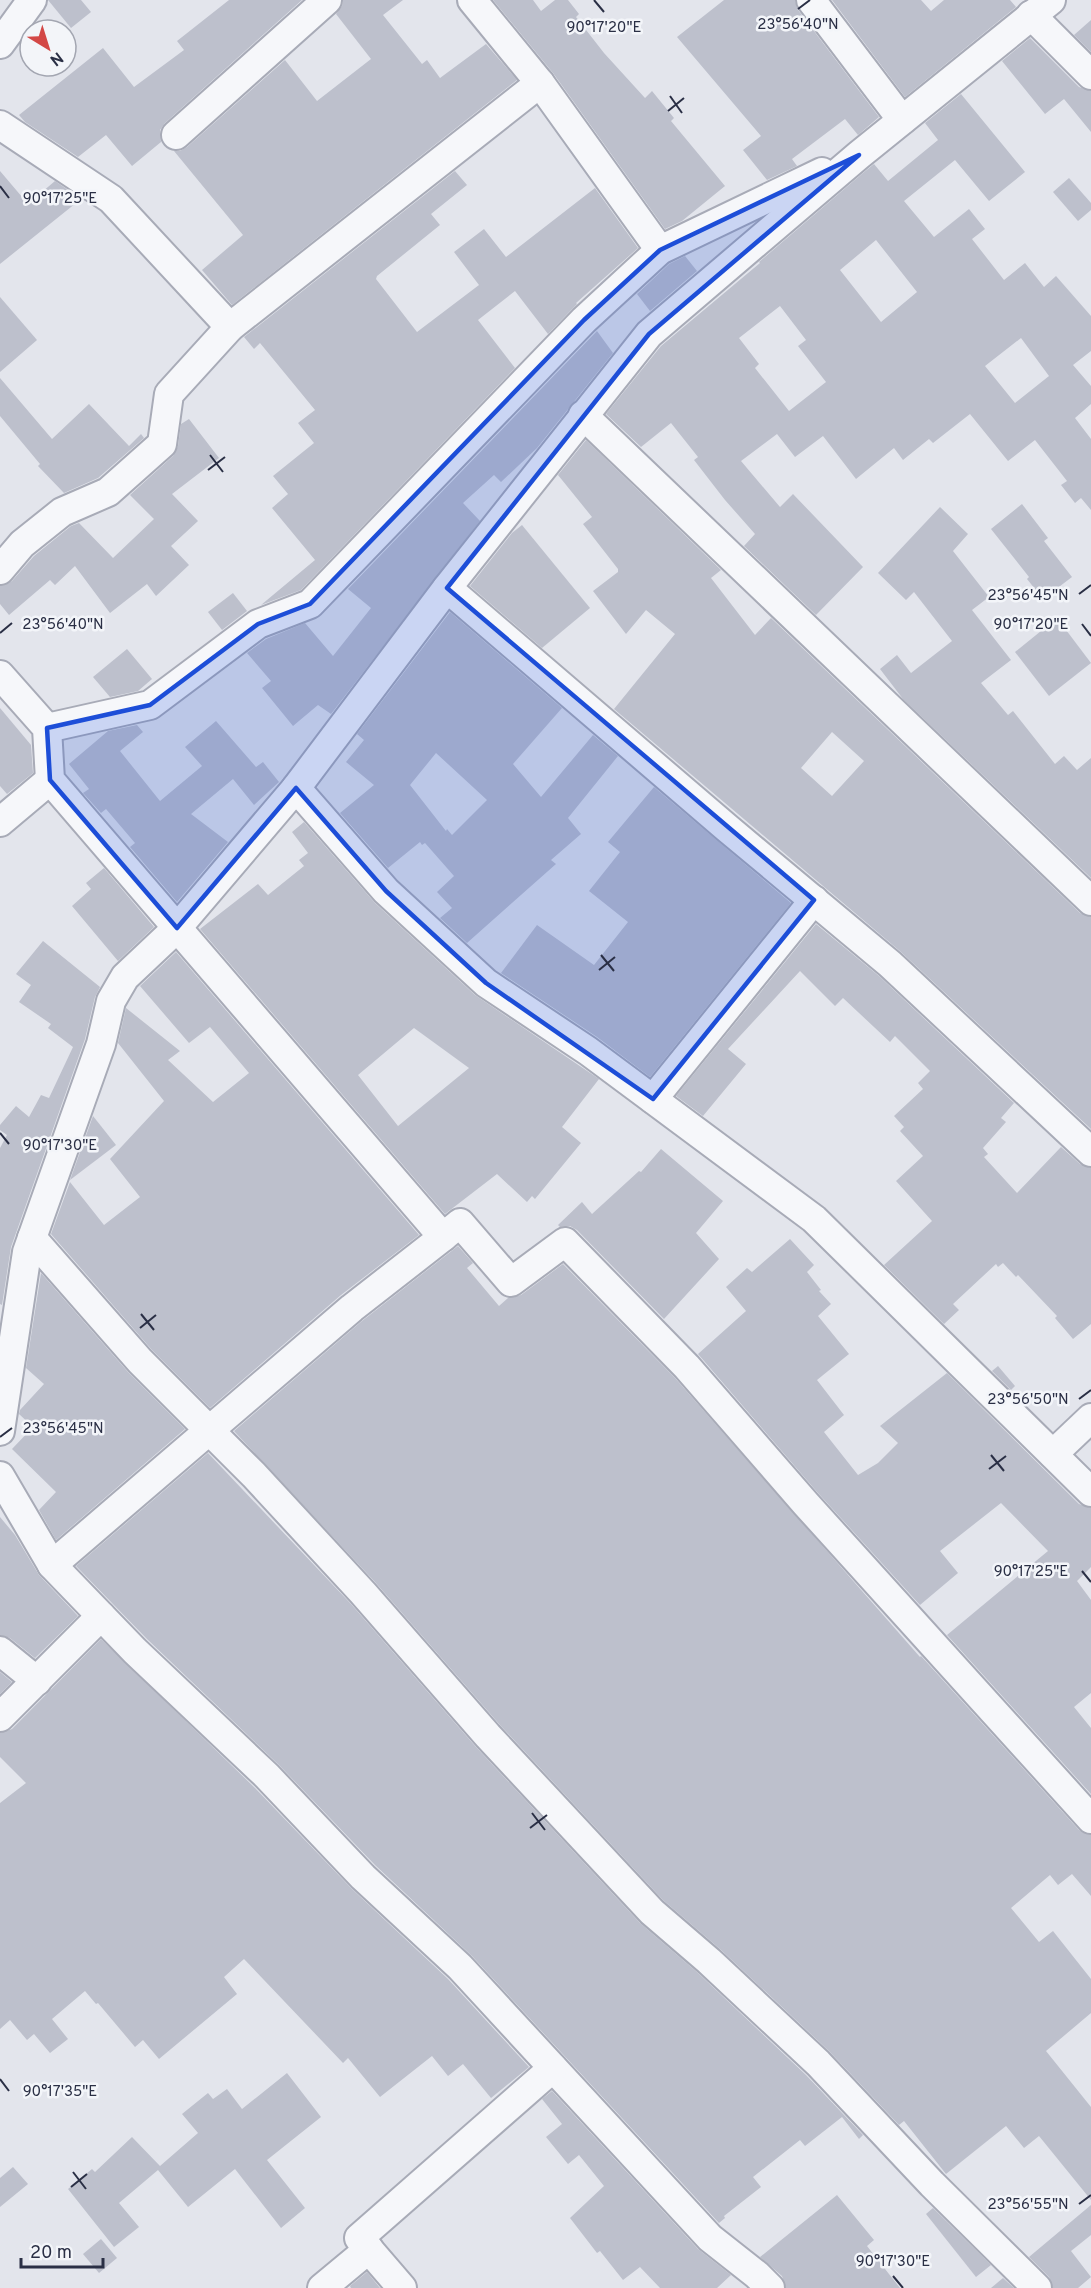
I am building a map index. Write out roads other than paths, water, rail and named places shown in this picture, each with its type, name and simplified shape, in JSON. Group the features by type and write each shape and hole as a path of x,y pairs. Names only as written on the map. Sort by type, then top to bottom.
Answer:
{"street":[{"path":"0,44 32,0"},
{"path":"176,135 327,0"},
{"path":"472,0 540,84 660,250"},
{"path":"811,0 902,120"},
{"path":"0,1431 27,1252 101,1044 111,1001 124,977 177,928 296,788 447,588 649,334 859,155 1041,7 1091,75"},
{"path":"0,570 22,544 62,512 108,492 162,444 168,394 230,327 540,84"},
{"path":"0,125 111,199 230,327"},
{"path":"47,728 150,705 258,624 310,604 584,320 660,250 859,155"},
{"path":"583,415 1091,901"},
{"path":"447,588 890,964 1091,1152"},
{"path":"0,675 47,728 50,780 443,1238"},
{"path":"0,822 50,780"},
{"path":"296,788 386,891 486,983 588,1051 814,1219 1091,1492"},
{"path":"652,1099 814,900"},
{"path":"52,1565 352,1308 460,1223 511,1282 566,1242 687,1367 806,1504 1091,1819"},
{"path":"32,1238 140,1361 209,1430 363,1593 488,1736 652,1912 709,1961 818,2064 932,2184 1036,2288"},
{"path":"1053,1454 1091,1418"},
{"path":"0,1476 52,1565 135,1651 267,1776 363,1877 460,1967 710,2238 770,2288"},
{"path":"0,1717 101,1616"},
{"path":"0,1651 37,1681"},
{"path":"402,2288 359,2238 553,2068"},
{"path":"322,2288 369,2249"}]}
